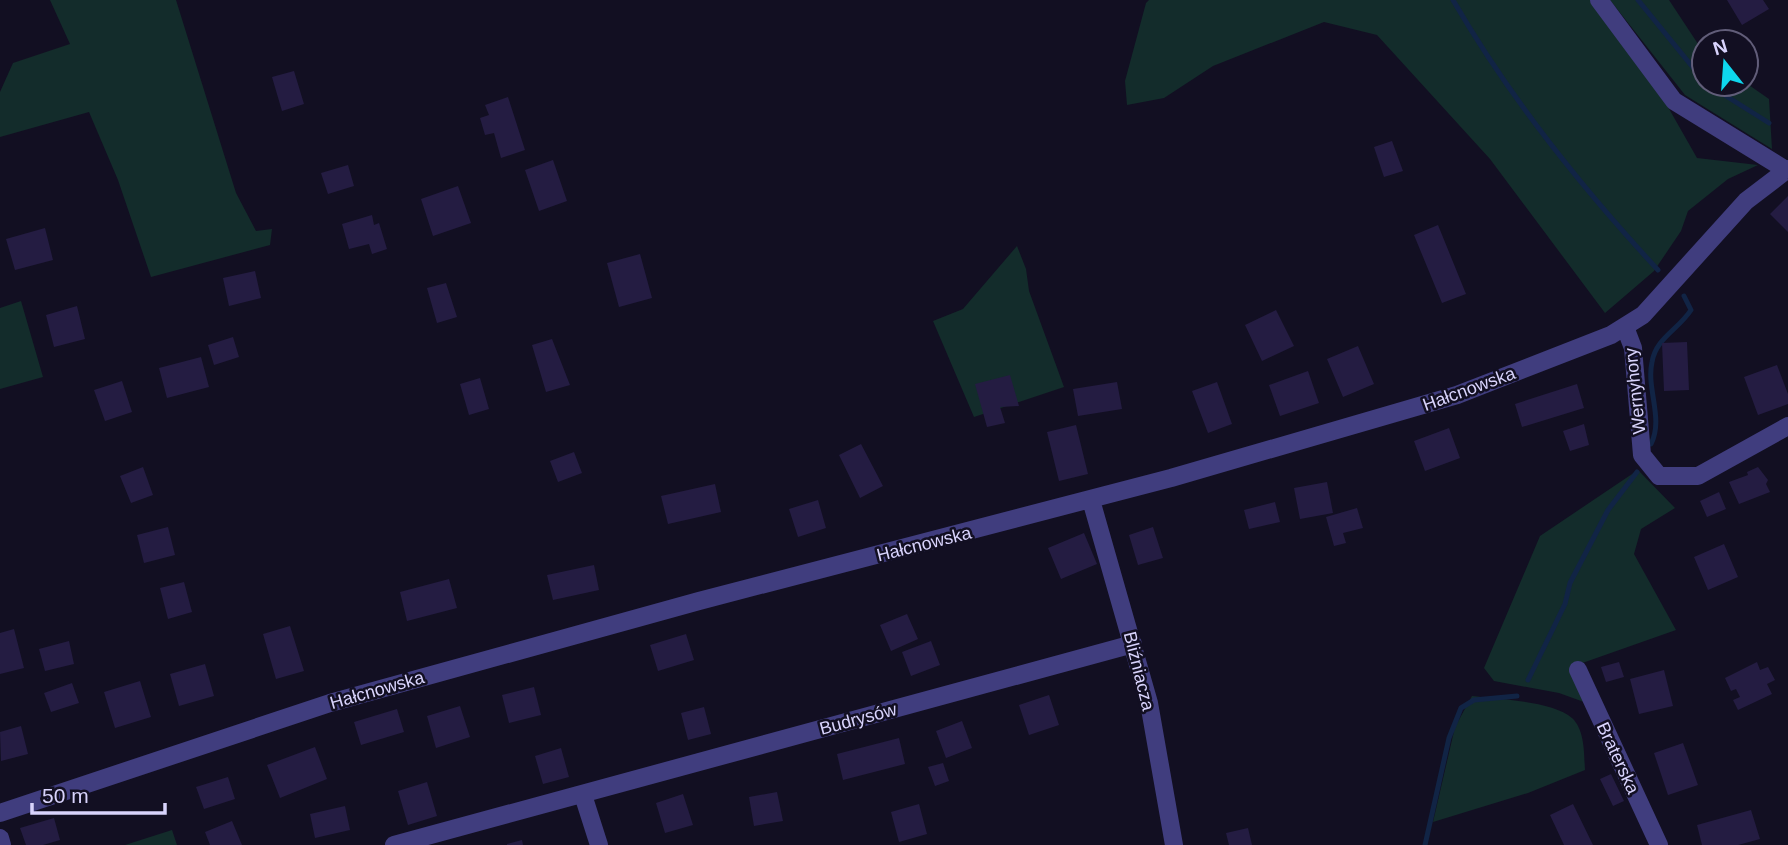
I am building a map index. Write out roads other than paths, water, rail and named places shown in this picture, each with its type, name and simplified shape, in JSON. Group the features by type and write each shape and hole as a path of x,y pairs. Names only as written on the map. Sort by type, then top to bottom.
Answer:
{"street":[{"path":"1599,0 1674,101 1787,169"},
{"name":"Hałcnowska","path":"0,813 330,703 699,601 1091,500 1408,411 1491,382 1625,327 1658,302 1746,201 1787,169"},
{"name":"Wernyhory","path":"1625,327 1633,348 1642,455 1659,476 1698,475 1788,426"},
{"name":"Bliźniacza","path":"1091,500 1149,703 1174,845"},
{"name":"Budrysów","path":"405,844 1133,644"},
{"name":"Braterska","path":"1578,670 1659,845"},
{"path":"583,795 599,845"},
{"path":"0,838 2,845"}],"waterway":[{"path":"1453,0 1498,72 1548,141 1658,270"},
{"path":"1638,0 1690,64"},
{"path":"1729,98 1769,123"},
{"path":"1651,444 1656,424 1651,383 1652,362 1663,340 1691,310 1684,296"},
{"path":"1528,680 1565,604 1570,583 1608,510 1637,472"},
{"path":"1425,845 1449,738 1461,708 1474,700 1517,696"}]}
